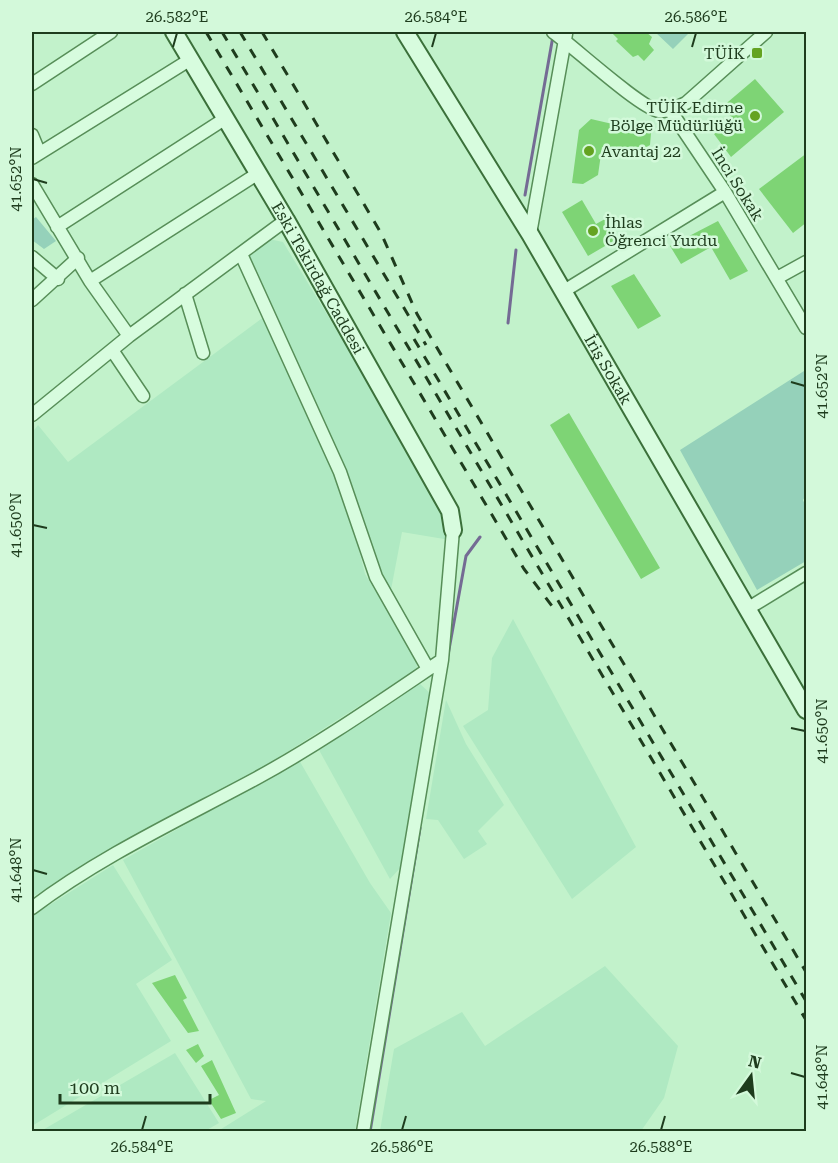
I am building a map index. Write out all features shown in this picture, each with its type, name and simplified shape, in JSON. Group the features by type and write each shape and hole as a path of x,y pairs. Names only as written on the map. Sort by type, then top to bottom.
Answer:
{"main road":[{"name":"Eski Tekirdağ Caddesi","path":"174,32 286,220 450,512 453,530"},
{"name":"İriş Sokak","path":"405,32 564,291 807,710"}],"street":[{"path":"32,84 111,32"},
{"path":"553,32 566,36 632,95 658,111 670,110 686,103 766,32"},
{"path":"530,234 566,36"},
{"path":"32,135 35,155 191,59"},
{"name":"İnci Sokak","path":"670,110 725,192 807,328"},
{"path":"57,227 226,118"},
{"path":"90,281 257,174"},
{"path":"32,184 90,281 129,336"},
{"path":"564,291 725,192"},
{"path":"32,415 129,336 286,220"},
{"path":"241,254 340,472 376,577 428,669"},
{"path":"32,257 58,279"},
{"path":"32,300 58,279 78,258"},
{"path":"777,278 807,262"},
{"path":"185,294 203,353"},
{"path":"112,350 143,396"},
{"path":"363,1131 442,660 453,530"},
{"path":"747,609 807,573"},
{"path":"32,908 58,888 141,839 259,777 442,660"}],"green space":[{"path":"655,32 690,32 673,49"},
{"path":"36,217 56,241 44,249 32,240 32,220"},
{"path":"269,239 283,242 441,502 450,540 402,532 390,595 247,257"},
{"path":"265,316 330,462 354,530 365,574 416,657 417,669 262,768 32,897 32,433 38,425 68,462"},
{"path":"804,371 806,374 806,495 803,500 806,507 806,561 757,590 680,450"},
{"path":"513,619 636,847 572,899 463,726 488,710 492,658"},
{"path":"419,683 431,694 402,866 390,879 319,750"},
{"path":"446,700 466,744 504,805 478,831 487,844 464,859 438,820 426,819"},
{"path":"299,760 370,883 391,913 355,1131 218,1131 266,1101 251,1099 123,860"},
{"path":"113,865 172,960 136,984 171,1041 32,1126 32,916"},
{"path":"605,966 678,1046 664,1098 641,1131 380,1131 394,1049 462,1012 485,1046"},
{"path":"175,1053 219,1123 205,1131 41,1131"}],"building":[{"path":"611,32 646,32 652,37 649,44 654,50 644,61 638,55 633,57 616,41 618,39"},
{"name":"TÜİK Edirne Bölge Müdürlüğü","path":"755,79 784,112 731,157 714,134 733,119 722,107"},
{"name":"Avantaj 22","path":"591,119 651,133 650,145 635,154 602,147 598,175 583,184 572,183 579,130"},
{"path":"807,153 807,222 793,233 759,189"},
{"name":"İhlas Öğrenci Yurdu","path":"582,200 596,224 605,219 617,239 588,256 562,212"},
{"path":"718,221 748,271 730,280 711,247 681,264 670,246"},
{"path":"634,274 661,316 638,329 611,286"},
{"path":"569,413 660,568 641,579 550,425"},
{"path":"175,975 187,998 183,1000 199,1031 188,1033 152,983"},
{"path":"198,1044 204,1056 196,1063 186,1050"},
{"path":"212,1060 236,1113 221,1119 209,1100 219,1095 201,1066"}],"waterway":[{"path":"525,195 553,36"},
{"path":"508,323 516,250"},
{"path":"448,655 466,556 480,537"},
{"path":"370,1132 420,828"}],"railway":[{"path":"206,32 524,569 555,610"},
{"path":"222,32 806,1020"},
{"path":"240,32 426,345"},
{"path":"262,32 381,233 417,314 806,972"},
{"path":"414,339 806,1001"}],"place":[{"name":"TÜİK","path":"757,53"},
{"name":"TÜİK Edirne Bölge Müdürlüğü","path":"755,116"},
{"name":"Avantaj 22","path":"589,151"},
{"name":"İhlas Öğrenci Yurdu","path":"593,231"}]}
